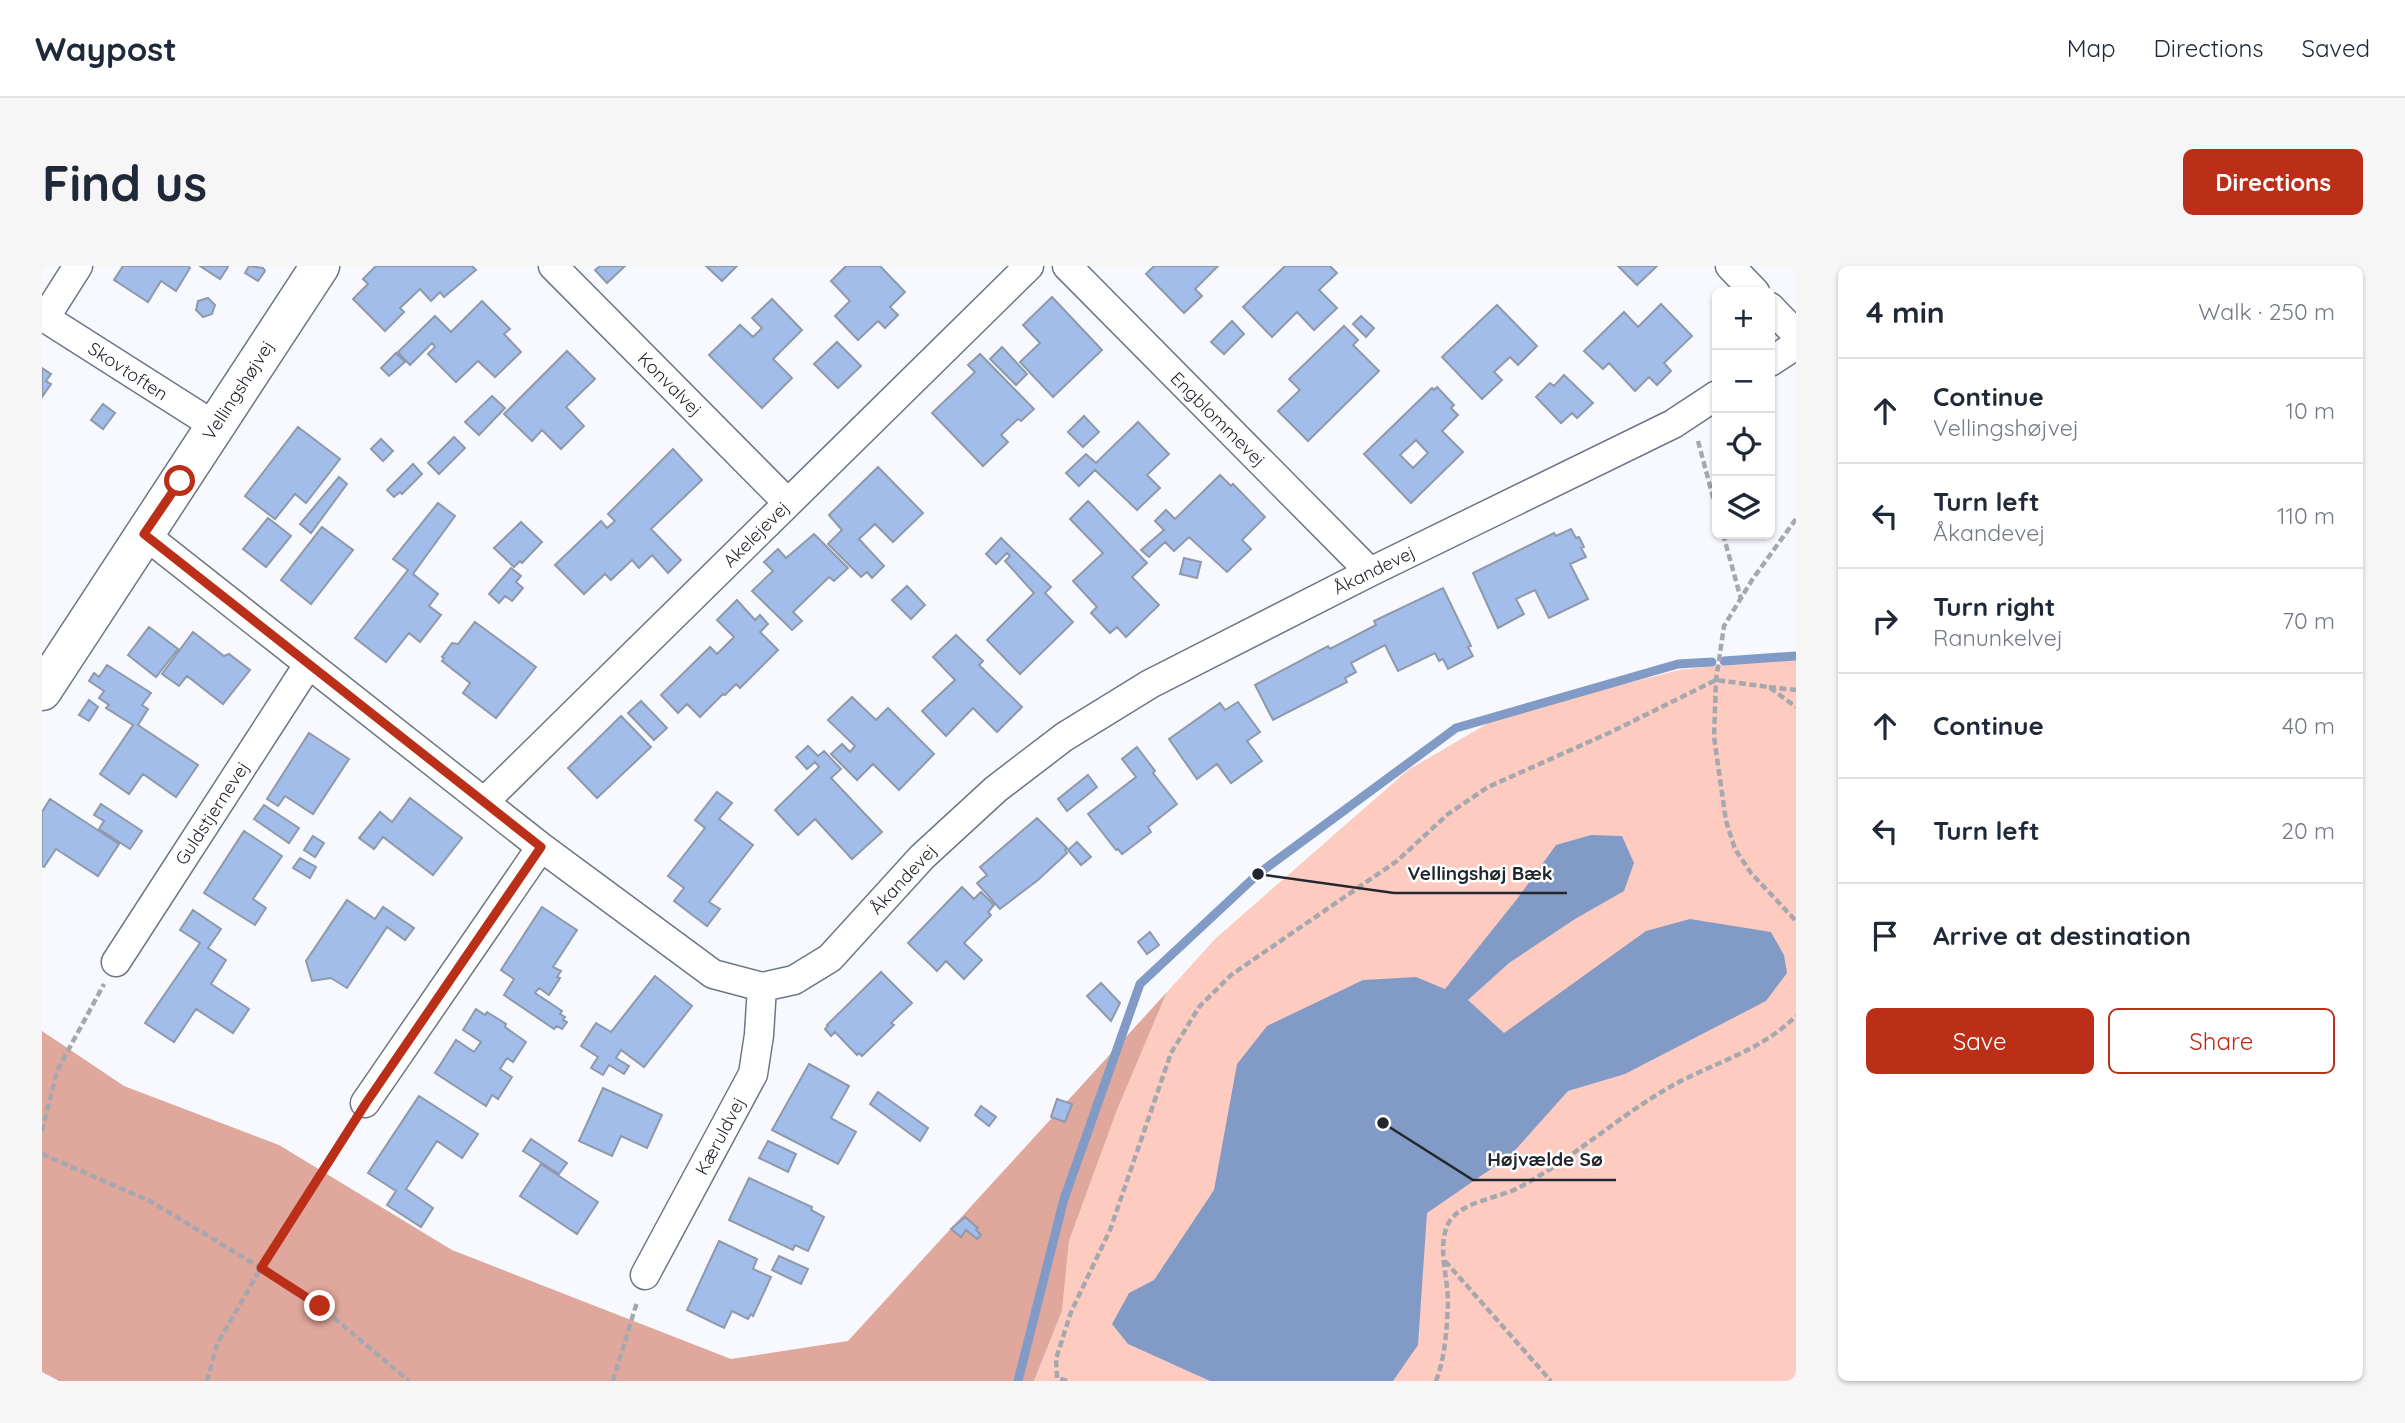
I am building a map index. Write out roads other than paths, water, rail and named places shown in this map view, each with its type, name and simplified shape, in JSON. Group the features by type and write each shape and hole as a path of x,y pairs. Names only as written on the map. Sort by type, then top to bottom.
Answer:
{"street":[{"path":"43,317 78,266"},
{"name":"Vellingshøjvej","path":"42,691 320,266"},
{"name":"Konvalvej","path":"552,266 788,503"},
{"name":"Akelejevej","path":"484,802 1029,266"},
{"name":"Engblommevej","path":"1067,266 1370,572"},
{"path":"1730,266 1750,287"},
{"path":"1775,312 1796,334"},
{"name":"Skovtoften","path":"43,317 215,426"},
{"path":"1775,359 1796,345"},
{"name":"Åkandevej","path":"144,534 541,847 713,974 762,987 794,980 830,958 922,857 996,789 1064,737 1150,684 1370,572 1673,424 1712,398"},
{"name":"Guldstjernevej","path":"116,962 308,665"},
{"path":"366,1103 541,847"},
{"name":"Kæruldvej","path":"645,1275 752,1074 759,1034 762,987"}],"water":[{"path":"1591,835 1622,836 1634,863 1624,891 1575,919 1509,963 1468,1000 1504,1033 1646,931 1690,919 1771,932 1784,955 1787,973 1766,1001 1625,1074 1568,1091 1510,1156 1427,1213 1418,1345 1393,1381 1210,1381 1128,1344 1112,1324 1129,1293 1154,1280 1214,1190 1237,1064 1267,1026 1363,980 1416,977 1445,989 1556,845"}],"waterway":[{"path":"1724,661 1796,656"},
{"path":"1018,1381 1064,1199 1140,984 1258,874 1456,728 1678,664 1712,662"}],"place":[{"name":"Vellingshøj Bæk","path":"1258,874"},
{"name":"Højvælde Sø","path":"1383,1123"}]}
